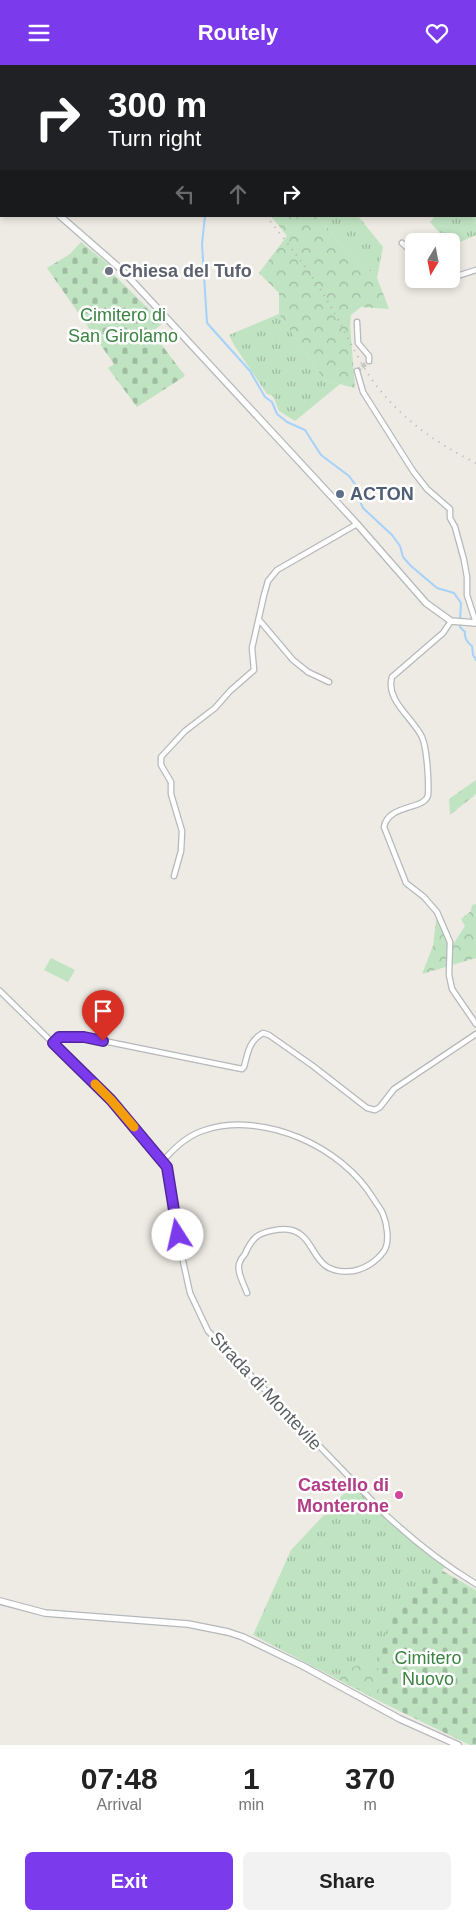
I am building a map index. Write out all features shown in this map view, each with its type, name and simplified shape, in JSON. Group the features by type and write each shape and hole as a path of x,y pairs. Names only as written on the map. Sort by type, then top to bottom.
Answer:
{"street":[{"path":"61,217 123,271 357,524 426,603 452,621 474,623 467,595 467,577 464,560 455,527 450,518 450,509 427,489 413,471 363,392 357,371"},
{"path":"402,243 405,246"},
{"path":"460,275 476,270"},
{"path":"357,322 358,343 369,355 369,361"},
{"path":"174,876 181,851 182,831 171,794 171,781 161,765 161,757 186,731 215,708 230,691 254,670 252,648 260,621 264,595 268,581 277,570 357,524"},
{"path":"260,621 293,660 308,672 329,683"},
{"path":"452,621 443,633 392,677 390,684 393,696 422,737 427,754 428,795 423,801 388,817 384,827 406,883 424,897 437,912 450,942 449,975 452,989 476,1024"},
{"name":"Strada di Montevile","path":"0,991 111,1100 167,1167 190,1293 208,1331 386,1515 447,1566 476,1584"},
{"path":"53,1043 59,1037 84,1037 242,1069 250,1045 256,1037 263,1033 269,1035 313,1066 367,1108 374,1110 380,1107 394,1089 476,1034"},
{"path":"162,1161 178,1145 204,1130 237,1124 264,1127 288,1134 328,1153 347,1167 366,1187 383,1214 388,1237 385,1250 374,1262 359,1270 341,1272 328,1269 301,1235 291,1230 265,1233 256,1237 239,1263 240,1273 247,1293"},
{"path":"0,1601 45,1613 188,1625 228,1632 243,1637 295,1662 400,1719 458,1745"}],"green space":[{"path":"272,217 319,217 339,242 377,278 389,309 361,307 351,315 350,325 355,388 324,380 279,314 279,293 259,273 287,236"},
{"path":"319,217 359,217 383,247 377,278 339,242"},
{"path":"434,217 476,217 476,235 460,242 460,233 440,233 430,222"},
{"name":"Cimitero di San Girolamo","path":"81,242 109,265 101,272 107,278 112,273 163,323 152,332 185,376 137,407 108,368 114,364 47,268 70,254"},
{"path":"279,314 324,380 340,384 295,421 279,411 273,396 267,394 229,335"},
{"path":"476,780 476,794 450,815 449,799"},
{"path":"476,904 476,958 422,974 433,946 437,912 450,942 454,943 465,926 461,919 471,911 472,905"},
{"path":"51,958 75,970 68,982 44,970"},
{"path":"354,1483 416,1542 447,1566 408,1597 379,1701 253,1635 291,1550"},
{"name":"Cimitero Nuovo","path":"441,1570 476,1590 476,1745 470,1745 379,1701 380,1659 386,1632 399,1608 408,1597"},
{"path":"358,1665 378,1668 383,1681 408,1715 334,1677"}],"waterway":[{"path":"205,217 202,244 207,323 250,371 265,397 272,402 277,414 287,422 305,430 321,455 349,476 357,487 358,497 363,508 392,535 400,546 403,557 411,566 437,588 454,593 461,603 460,620"},
{"path":"460,624 460,627 465,632 466,640 472,646 473,655 476,660"}],"tunnel":[{"path":"357,371 369,361"}],"railway":[{"path":"267,217 316,283 336,315 363,366 390,402 430,436 476,463"}],"slow traffic":[{"path":"95,1084 134,1127"}],"place":[{"name":"Chiesa del Tufo","path":"109,271"},
{"name":"ACTON","path":"340,494"},
{"name":"Castello di Monterone","path":"399,1495"}],"route":[{"path":"103,1041 84,1037 59,1037 53,1043 111,1100 167,1167 178,1235"}]}
